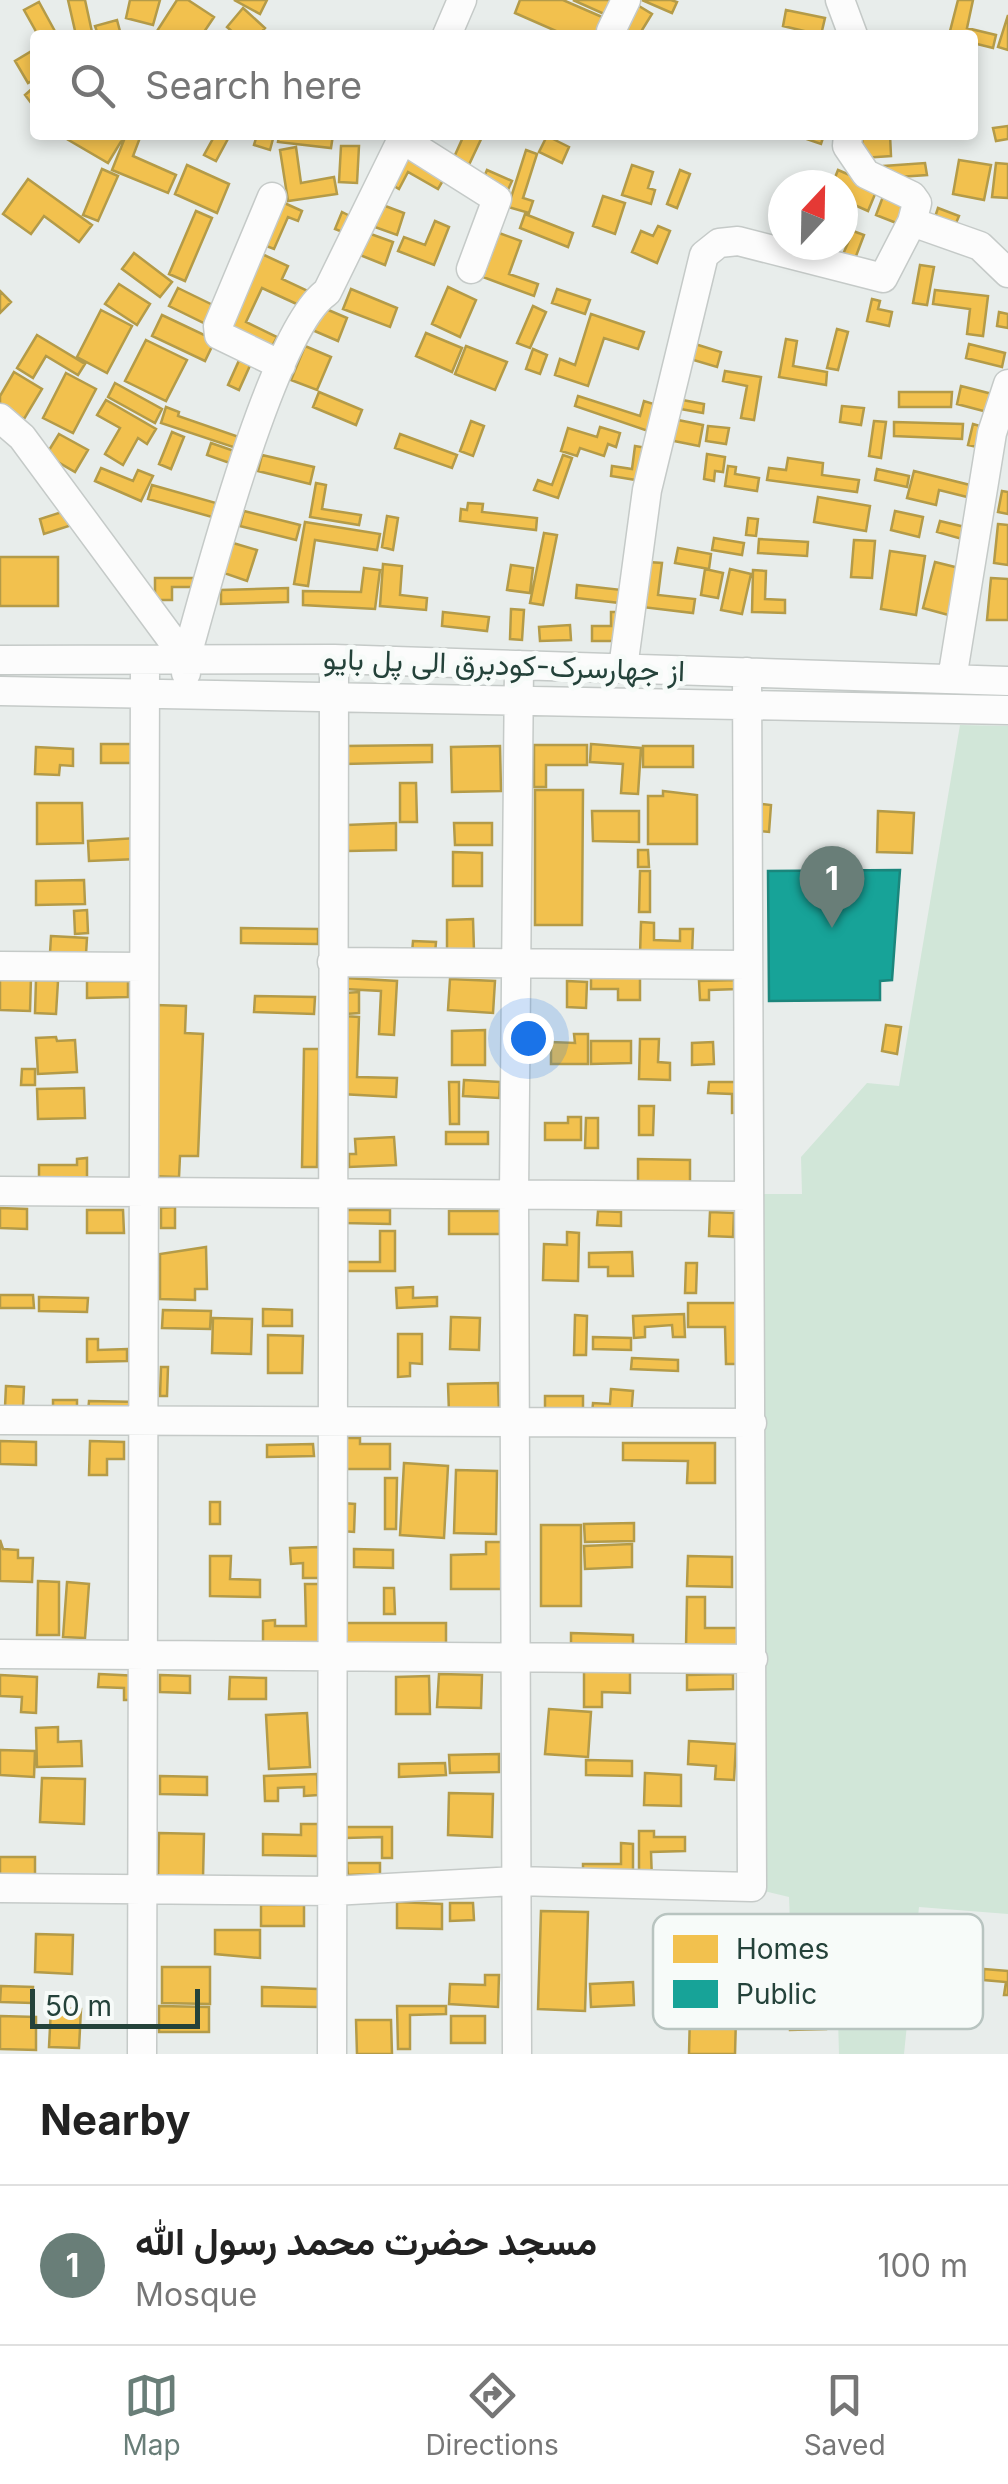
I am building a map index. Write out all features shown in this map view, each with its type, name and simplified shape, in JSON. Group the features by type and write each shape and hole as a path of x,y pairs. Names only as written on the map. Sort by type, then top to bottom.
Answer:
{"street":[{"path":"449,30 462,0"},
{"path":"611,30 626,0"},
{"path":"840,0 851,30"},
{"path":"186,692 186,660 232,498 281,366 312,301 327,292 402,140"},
{"path":"408,140 498,199 471,269"},
{"path":"623,668 647,490 704,254 719,243 738,241 884,278 912,222 917,204 912,196 866,174 847,146 848,140"},
{"path":"272,197 218,326 219,335 281,366"},
{"path":"912,222 980,246 1008,273"},
{"path":"952,679 992,433 1008,384"},
{"path":"0,418 22,437 186,660"},
{"path":"332,2054 334,659"},
{"name":"از جهارسرک-کودبرق الی پل بایو","path":"0,660 334,659 1008,681"},
{"path":"142,2054 145,660"},
{"path":"517,2054 514,1194 519,665"},
{"path":"0,1888 333,1892 515,1881 752,1888 747,672"},
{"name":"از جهارسرک-کودبرق الی پل بایو","path":"0,691 1008,710"},
{"path":"332,962 748,965"},
{"path":"0,966 144,967"},
{"path":"0,1191 749,1196"},
{"path":"0,1420 752,1424"},
{"path":"0,1654 754,1658"}],"green space":[{"path":"960,725 1008,726 1008,1914 919,1907 918,1914 790,1914 789,1897 760,1890 758,1194 802,1194 801,1157 867,1083 899,1086"},
{"path":"838,2029 907,2029 904,2054 839,2054"}],"building: Homes":[{"path":"68,0 85,0 92,30 75,30"},
{"path":"130,0 160,0 153,25 126,18"},
{"path":"177,0 188,0 214,17 205,30 158,30"},
{"path":"234,0 267,0 260,14"},
{"path":"520,0 563,0 609,20 604,30 554,30 515,13"},
{"path":"573,0 618,0 611,17"},
{"path":"642,0 671,0 677,2 672,13"},
{"path":"958,0 973,0 967,28 975,30 950,30"},
{"path":"39,2 54,30 35,30 24,10"},
{"path":"634,3 652,14 642,30 617,30"},
{"path":"243,8 265,28 230,30 227,27"},
{"path":"786,10 825,18 822,30 783,26"},
{"path":"1008,15 1008,50 998,47"},
{"path":"117,20 120,30 96,30 95,26"},
{"path":"978,31 996,35 993,48 978,44"},
{"path":"30,52 30,82 28,83 15,61"},
{"path":"1008,126 1008,139 996,141 993,128"},
{"path":"69,140 122,140 108,163"},
{"path":"124,140 139,140 133,156 176,175 168,193 112,170"},
{"path":"212,140 227,140 216,161 204,155"},
{"path":"256,140 273,140 270,150 254,145"},
{"path":"278,140 332,140 331,148"},
{"path":"462,140 481,140 466,171 451,164"},
{"path":"545,140 569,147 562,163 539,152"},
{"path":"862,140 890,140 891,156 863,158"},
{"path":"341,146 359,146 357,183 339,182"},
{"path":"296,147 301,183 334,177 337,194 288,201 280,150"},
{"path":"526,150 537,154 523,198 533,201 529,213 508,207"},
{"path":"404,155 445,177 438,189 408,172 399,189 389,183"},
{"path":"959,160 991,165 984,200 953,194"},
{"path":"925,163 927,175 884,178 884,166"},
{"path":"996,163 1008,164 1008,198 992,197"},
{"path":"187,165 229,184 217,213 175,194"},
{"path":"632,165 653,172 648,188 655,190 651,204 622,195"},
{"path":"102,169 118,176 98,221 83,215"},
{"path":"487,170 512,181 507,192 482,182"},
{"path":"680,170 690,174 677,208 667,204"},
{"path":"858,178 878,187 868,211 858,207"},
{"path":"28,179 92,225 79,242 44,216 31,234 3,214"},
{"path":"884,194 912,205 904,226 876,215"},
{"path":"603,196 625,203 615,234 593,226"},
{"path":"280,201 302,211 298,221 288,217 274,249 261,244"},
{"path":"380,204 404,213 397,235 372,226"},
{"path":"938,208 959,216 954,228 934,220"},
{"path":"196,211 212,218 185,281 169,274"},
{"path":"342,212 352,217 345,233 335,229"},
{"path":"525,214 573,233 568,247 520,228"},
{"path":"435,221 449,227 434,265 398,251 404,237 425,245"},
{"path":"658,226 670,231 657,263 632,252 641,231 653,236"},
{"path":"368,233 393,242 385,265 360,255"},
{"path":"499,233 521,241 509,274 538,284 534,296 483,277"},
{"path":"134,253 172,282 160,297 122,269"},
{"path":"262,254 288,266 282,279 308,291 301,306 262,288 246,322 277,337 270,350 226,330"},
{"path":"920,265 934,267 927,305 913,303"},
{"path":"119,284 150,304 137,325 105,304"},
{"path":"448,287 476,300 460,337 432,324"},
{"path":"178,288 221,309 212,327 169,306"},
{"path":"351,289 397,308 390,327 343,309"},
{"path":"557,289 590,300 585,314 552,303"},
{"path":"935,290 988,296 983,336 967,334 970,309 933,304"},
{"path":"0,291 11,302 0,313"},
{"path":"872,299 880,301 878,309 892,312 889,326 867,321"},
{"path":"319,306 347,318 338,341 310,329"},
{"path":"533,306 546,312 530,348 517,343"},
{"path":"101,310 132,326 107,373 77,357"},
{"path":"999,312 1008,314 1008,328 997,326"},
{"path":"591,314 644,332 638,349 604,338 588,386 555,375 560,359 575,365"},
{"path":"162,315 215,340 205,361 152,336"},
{"path":"837,329 848,332 838,370 827,368"},
{"path":"426,333 462,348 452,372 416,356"},
{"path":"37,335 85,364 78,375 46,356 33,378 17,368"},
{"path":"786,339 797,341 793,366 827,372 826,385 779,377"},
{"path":"146,340 187,360 166,401 125,381"},
{"path":"695,344 721,352 717,367 690,359"},
{"path":"969,344 1005,353 1002,367 966,358"},
{"path":"305,346 331,357 317,390 291,380"},
{"path":"466,346 507,362 495,390 455,374"},
{"path":"533,349 547,355 540,374 526,369"},
{"path":"241,356 252,361 239,390 228,385"},
{"path":"725,371 761,377 754,420 741,418 747,386 723,381"},
{"path":"14,372 42,389 24,419 0,405 0,396"},
{"path":"66,373 96,389 73,433 43,418"},
{"path":"115,383 162,409 155,423 108,397"},
{"path":"961,386 996,395 991,413 957,404"},
{"path":"319,392 362,410 356,425 313,407"},
{"path":"899,392 952,392 951,407 899,407"},
{"path":"578,396 640,416 644,401 657,405 648,431 575,406"},
{"path":"677,399 704,404 703,413 675,408"},
{"path":"106,400 156,429 147,444 138,438 123,465 105,454 120,428 97,415"},
{"path":"842,406 864,408 861,425 840,422"},
{"path":"166,407 179,412 178,416 239,437 236,448 161,423"},
{"path":"673,419 703,425 699,446 669,440"},
{"path":"471,421 484,426 473,456 460,451"},
{"path":"874,421 886,422 881,458 869,456"},
{"path":"894,422 963,424 962,439 894,436"},
{"path":"973,424 987,428 982,448 968,445"},
{"path":"708,426 729,428 726,444 706,441"},
{"path":"600,427 620,433 616,447 608,444 604,456 580,448 577,456 561,451 568,428 597,437"},
{"path":"172,432 184,437 171,469 159,464"},
{"path":"59,434 88,450 75,472 46,455"},
{"path":"400,434 457,455 452,468 395,448"},
{"path":"211,443 243,454 238,466 207,455"},
{"path":"635,446 647,448 642,481 611,476 612,466 632,469"},
{"path":"707,454 725,457 723,472 715,471 714,481 704,479"},
{"path":"262,455 314,467 310,484 258,471"},
{"path":"563,455 572,458 558,498 534,490 538,480 552,485"},
{"path":"788,458 823,463 822,475 859,480 857,492 767,480 769,468 786,470"},
{"path":"728,466 736,467 735,474 759,478 757,491 725,486"},
{"path":"101,468 133,481 138,470 153,476 141,501 95,481"},
{"path":"877,469 909,476 907,487 875,480"},
{"path":"914,471 970,485 967,497 939,490 936,505 907,498"},
{"path":"316,483 326,485 322,509 361,515 359,525 310,517"},
{"path":"152,485 216,503 212,517 148,499"},
{"path":"1002,491 1008,492 1008,514 998,512"},
{"path":"818,497 870,506 866,531 814,522"},
{"path":"468,503 483,504 482,512 537,518 536,530 460,521 461,509 467,510"},
{"path":"68,510 72,525 44,534 40,519"},
{"path":"244,511 300,525 296,540 240,526"},
{"path":"895,511 923,517 919,537 891,530"},
{"path":"387,516 398,518 393,550 382,547"},
{"path":"748,518 758,519 756,536 746,535"},
{"path":"940,521 965,527 962,539 937,532"},
{"path":"305,522 380,534 377,550 315,540 308,586 294,584"},
{"path":"998,524 1008,525 1008,565 994,563"},
{"path":"544,533 557,535 543,605 530,603"},
{"path":"714,538 744,543 742,555 712,550"},
{"path":"759,539 808,542 807,556 758,553"},
{"path":"854,540 875,541 872,578 851,577"},
{"path":"233,543 257,550 247,581 224,573"},
{"path":"678,548 711,554 709,569 675,563"},
{"path":"890,551 925,556 916,615 881,609"},
{"path":"0,557 58,557 58,606 0,606"},
{"path":"648,562 662,563 658,595 695,599 693,613 642,607"},
{"path":"935,562 963,569 952,616 923,608"},
{"path":"383,564 402,566 400,595 427,598 426,610 380,606"},
{"path":"511,565 533,568 530,593 507,590"},
{"path":"364,568 380,570 375,609 303,605 303,591 361,592"},
{"path":"705,569 723,573 718,598 701,595"},
{"path":"730,569 751,574 742,614 721,610"},
{"path":"753,570 766,571 765,599 785,600 785,613 752,612"},
{"path":"155,578 198,578 198,587 172,587 172,600 155,600"},
{"path":"991,578 1008,579 1008,620 987,620"},
{"path":"577,585 622,590 620,603 576,598"},
{"path":"288,588 288,602 221,604 221,590"},
{"path":"511,609 524,610 522,640 510,639"},
{"path":"443,612 489,617 487,631 442,626"},
{"path":"611,612 621,612 621,641 592,641 592,626 611,626"},
{"path":"570,625 571,640 540,641 539,627"},
{"path":"101,744 137,744 137,763 101,763"},
{"path":"591,744 641,748 638,794 621,793 623,764 590,762"},
{"path":"432,745 432,762 344,764 344,746"},
{"path":"534,745 587,745 587,765 546,765 546,787 534,787"},
{"path":"500,746 501,791 452,792 451,747"},
{"path":"643,746 693,746 693,767 643,767"},
{"path":"36,747 73,749 73,766 60,765 59,775 35,774"},
{"path":"400,783 416,783 417,822 400,822"},
{"path":"535,790 583,790 582,925 535,925"},
{"path":"663,791 697,795 697,844 648,844 648,796 663,796"},
{"path":"37,803 82,803 83,843 37,844"},
{"path":"761,804 771,805 769,832 759,831"},
{"path":"592,811 639,811 639,842 593,841"},
{"path":"878,811 914,813 912,853 877,852"},
{"path":"396,823 396,850 348,851 347,825"},
{"path":"454,823 492,823 492,845 455,845"},
{"path":"137,838 138,859 89,861 88,841"},
{"path":"638,850 648,850 649,867 638,867"},
{"path":"453,852 482,853 482,886 453,886"},
{"path":"640,871 650,871 650,912 639,912"},
{"path":"84,880 85,904 36,905 36,881"},
{"path":"87,910 88,933 75,934 74,911"},
{"path":"473,919 474,951 447,952 447,920"},
{"path":"641,922 654,923 654,940 680,941 680,929 693,929 692,955 640,955"},
{"path":"241,928 318,929 318,944 241,943"},
{"path":"51,936 87,938 86,954 50,953"},
{"path":"413,941 436,942 435,954 412,953"},
{"path":"591,975 640,975 640,1000 618,1000 618,989 591,989"},
{"path":"0,977 31,977 30,1011 0,1010"},
{"path":"345,978 397,981 394,1035 379,1034 381,991 345,989"},
{"path":"450,979 495,981 493,1013 448,1010"},
{"path":"36,980 58,981 56,1014 35,1013"},
{"path":"737,980 737,989 709,990 709,1000 700,1000 699,981"},
{"path":"87,981 128,981 128,997 87,998"},
{"path":"567,981 587,982 586,1008 567,1007"},
{"path":"359,992 359,1013 346,1014 345,993"},
{"path":"255,996 315,997 314,1014 254,1012"},
{"path":"155,1005 186,1006 185,1033 203,1034 198,1156 180,1156 179,1177 149,1176"},
{"path":"344,1016 359,1017 357,1077 397,1078 396,1097 341,1094"},
{"path":"886,1025 901,1027 897,1054 882,1051"},
{"path":"485,1030 485,1065 452,1065 452,1031"},
{"path":"574,1034 588,1034 588,1064 551,1064 551,1042 575,1043"},
{"path":"56,1037 57,1041 75,1040 77,1072 38,1074 36,1038"},
{"path":"640,1039 659,1039 658,1062 670,1063 670,1080 639,1079"},
{"path":"591,1041 631,1041 631,1063 591,1064"},
{"path":"713,1042 714,1064 692,1065 692,1043"},
{"path":"304,1049 319,1049 317,1167 302,1167"},
{"path":"22,1069 35,1069 35,1085 21,1085"},
{"path":"464,1080 500,1082 499,1098 463,1096"},
{"path":"449,1082 459,1082 459,1124 450,1124"},
{"path":"709,1082 745,1082 745,1112 732,1113 732,1094 708,1093"},
{"path":"84,1088 85,1118 38,1119 37,1089"},
{"path":"639,1106 654,1106 653,1135 639,1135"},
{"path":"568,1117 581,1117 581,1140 545,1140 545,1123 568,1123"},
{"path":"586,1118 598,1118 598,1148 585,1148"},
{"path":"446,1132 488,1132 488,1144 446,1144"},
{"path":"394,1137 396,1165 349,1167 349,1154 356,1154 355,1139"},
{"path":"87,1158 87,1182 39,1182 39,1165 77,1165 77,1159"},
{"path":"638,1159 690,1160 690,1184 638,1183"},
{"path":"175,1207 175,1228 161,1228 161,1208"},
{"path":"0,1208 27,1209 27,1229 0,1228"},
{"path":"87,1210 123,1210 124,1233 87,1233"},
{"path":"345,1210 390,1210 390,1224 345,1223"},
{"path":"449,1211 500,1211 500,1234 449,1234"},
{"path":"598,1211 621,1212 621,1226 597,1225"},
{"path":"710,1212 734,1213 733,1237 709,1236"},
{"path":"380,1231 395,1231 395,1271 345,1271 345,1262 380,1262"},
{"path":"567,1232 579,1233 578,1281 543,1280 544,1244 567,1245"},
{"path":"206,1247 207,1289 195,1289 195,1300 160,1299 160,1254"},
{"path":"632,1252 633,1276 608,1276 608,1267 589,1267 589,1253"},
{"path":"686,1263 697,1263 696,1293 685,1293"},
{"path":"413,1287 413,1298 437,1297 437,1306 397,1308 396,1288"},
{"path":"0,1295 33,1295 34,1308 0,1308"},
{"path":"39,1297 88,1298 87,1312 39,1311"},
{"path":"688,1303 739,1303 739,1364 726,1364 725,1327 688,1327"},
{"path":"263,1309 292,1310 292,1326 263,1326"},
{"path":"163,1310 211,1311 210,1329 162,1328"},
{"path":"684,1314 685,1337 673,1337 672,1325 645,1327 645,1337 634,1338 633,1316"},
{"path":"575,1315 587,1316 586,1355 574,1355"},
{"path":"451,1317 480,1318 479,1350 450,1349"},
{"path":"213,1318 252,1319 251,1354 212,1353"},
{"path":"398,1334 422,1334 422,1364 410,1363 410,1376 398,1377"},
{"path":"268,1335 303,1336 302,1373 268,1373"},
{"path":"593,1337 631,1338 631,1350 593,1349"},
{"path":"87,1339 98,1339 98,1350 127,1349 127,1361 87,1362"},
{"path":"632,1358 678,1360 678,1371 631,1369"},
{"path":"161,1367 168,1367 167,1396 160,1396"},
{"path":"498,1383 499,1412 449,1413 448,1384"},
{"path":"6,1386 24,1387 23,1408 5,1407"},
{"path":"611,1389 633,1391 631,1417 592,1414 593,1403 610,1404"},
{"path":"545,1396 583,1396 583,1414 545,1414"},
{"path":"53,1400 77,1400 77,1410 53,1411"},
{"path":"89,1401 139,1402 139,1414 88,1413"},
{"path":"345,1438 360,1438 360,1444 390,1444 390,1469 345,1469"},
{"path":"0,1441 36,1442 36,1465 0,1464"},
{"path":"90,1441 124,1442 124,1459 107,1459 107,1475 89,1475"},
{"path":"623,1443 715,1443 715,1483 687,1483 688,1461 623,1460"},
{"path":"313,1444 314,1456 267,1457 267,1445"},
{"path":"404,1463 448,1466 444,1538 400,1535"},
{"path":"456,1470 497,1471 496,1534 454,1533"},
{"path":"385,1478 397,1478 396,1529 385,1529"},
{"path":"210,1502 220,1502 220,1524 210,1524"},
{"path":"342,1503 355,1504 354,1532 342,1531"},
{"path":"634,1523 634,1541 585,1542 584,1524"},
{"path":"541,1525 581,1525 581,1606 541,1606"},
{"path":"0,1540 3,1549 18,1550 18,1558 33,1558 32,1582 0,1581"},
{"path":"486,1542 503,1542 503,1589 451,1589 451,1555 486,1554"},
{"path":"632,1544 632,1567 585,1569 584,1546"},
{"path":"319,1547 320,1578 303,1578 303,1563 291,1564 290,1548"},
{"path":"354,1549 393,1550 393,1568 354,1567"},
{"path":"210,1556 231,1556 230,1579 260,1580 260,1597 210,1596"},
{"path":"688,1556 732,1557 732,1587 687,1586"},
{"path":"38,1581 59,1582 59,1635 37,1635"},
{"path":"67,1582 89,1584 85,1638 63,1637"},
{"path":"305,1584 320,1584 322,1647 263,1648 263,1621 275,1620 275,1626 306,1626"},
{"path":"384,1588 394,1588 395,1614 384,1614"},
{"path":"687,1597 705,1597 705,1628 740,1628 740,1647 686,1647"},
{"path":"345,1623 446,1623 446,1651 346,1652"},
{"path":"571,1633 633,1635 633,1645 571,1643"},
{"path":"584,1671 630,1672 630,1693 602,1692 602,1707 584,1707"},
{"path":"99,1674 139,1676 138,1700 124,1700 124,1688 98,1687"},
{"path":"439,1674 482,1675 481,1708 437,1707"},
{"path":"733,1674 733,1689 687,1690 687,1675"},
{"path":"0,1675 37,1677 36,1713 21,1712 22,1697 0,1696"},
{"path":"160,1675 190,1676 190,1693 160,1692"},
{"path":"429,1676 430,1714 396,1714 396,1677"},
{"path":"230,1677 266,1678 266,1699 229,1699"},
{"path":"549,1709 591,1712 588,1757 545,1754"},
{"path":"307,1713 310,1767 269,1769 266,1715"},
{"path":"58,1727 58,1742 81,1741 82,1766 37,1767 36,1728"},
{"path":"689,1741 736,1744 734,1780 715,1779 716,1766 688,1764"},
{"path":"0,1750 35,1751 34,1777 0,1775"},
{"path":"499,1754 499,1772 450,1773 449,1755"},
{"path":"586,1760 632,1761 632,1776 586,1775"},
{"path":"445,1763 446,1775 399,1777 399,1764"},
{"path":"645,1773 681,1775 681,1806 644,1805"},
{"path":"317,1774 318,1795 304,1796 304,1787 278,1788 278,1801 265,1801 264,1776"},
{"path":"160,1776 207,1777 207,1795 160,1794"},
{"path":"42,1778 85,1779 84,1824 40,1822"},
{"path":"449,1793 493,1794 492,1837 448,1835"},
{"path":"301,1824 318,1824 318,1856 263,1855 263,1834 301,1835"},
{"path":"346,1827 392,1827 392,1858 382,1858 382,1837 346,1838"},
{"path":"639,1831 654,1831 654,1837 685,1837 685,1851 651,1852 652,1881 639,1881"},
{"path":"159,1833 204,1834 203,1878 158,1877"},
{"path":"621,1843 633,1844 633,1880 583,1880 583,1864 621,1864"},
{"path":"0,1857 35,1857 35,1878 0,1878"},
{"path":"347,1863 380,1863 380,1874 348,1875"},
{"path":"397,1902 442,1904 442,1929 397,1928"},
{"path":"450,1903 473,1903 474,1920 450,1921"},
{"path":"261,1905 304,1905 304,1926 261,1926"},
{"path":"541,1911 588,1912 585,2011 538,2009"},
{"path":"215,1930 260,1930 260,1958 215,1954"},
{"path":"36,1934 73,1935 72,1974 35,1972"},
{"path":"162,1967 210,1967 210,2004 162,2003"},
{"path":"984,1969 1008,1971 1008,1995 1004,1995 1006,1982 984,1980"},
{"path":"485,1975 499,1975 498,2007 449,2004 450,1984 485,1985"},
{"path":"633,1982 634,2005 591,2007 590,1984"},
{"path":"1,1986 33,1987 32,2003 0,2002"},
{"path":"262,1987 318,1989 318,2007 262,2006"},
{"path":"159,2006 209,2007 209,2032 159,2032"},
{"path":"397,2006 446,2006 446,2014 410,2015 410,2049 398,2049"},
{"path":"51,2008 81,2009 79,2048 49,2047"},
{"path":"0,2016 36,2017 36,2050 0,2049"},
{"path":"451,2016 485,2016 485,2043 451,2043"},
{"path":"356,2020 391,2020 392,2054 357,2054"},
{"path":"690,2029 736,2029 735,2054 689,2054"}],"building: Public":[{"path":"900,870 892,980 880,981 880,1000 769,1001 768,871"}],"place":[{"name":"مسجد حضرت محمد رسول الله","path":"832,928"}]}
